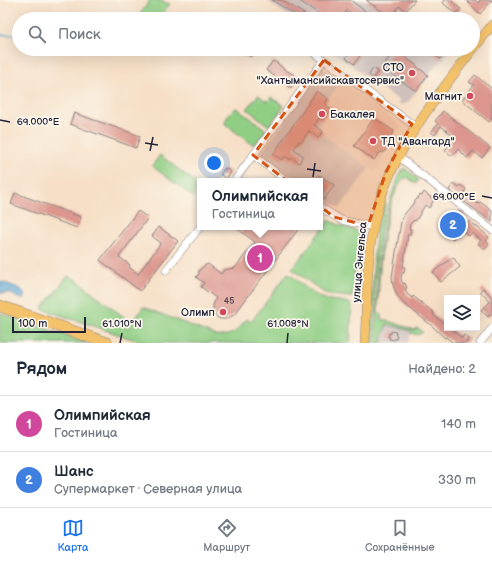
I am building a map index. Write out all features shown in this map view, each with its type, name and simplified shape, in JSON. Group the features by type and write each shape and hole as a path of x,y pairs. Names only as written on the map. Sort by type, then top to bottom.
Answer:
{"highway":[{"path":"0,306 107,343"}],"main road":[{"path":"480,32 492,16"},
{"name":"улица Энгельса","path":"480,40 492,25"},
{"name":"улица Энгельса","path":"365,343 365,255 371,226 373,206 379,186 415,126 462,56"},
{"name":"улица Энгельса","path":"441,88 467,56"},
{"name":"улица Энгельса","path":"360,343 365,301"}],"street":[{"path":"319,56 415,126"},
{"path":"236,178 324,60"},
{"path":"253,156 283,178"},
{"path":"397,156 492,230"},
{"path":"323,209 341,220 371,226"},
{"path":"166,270 198,230"},
{"path":"480,343 492,328"}],"highlighted area":[{"path":"324,60 412,124 386,172 368,226 334,217 253,155"}],"shaded area":[{"path":"266,0 416,0 407,12 283,12"},
{"path":"338,56 446,56 437,64 408,102 402,105 398,103 399,100 366,79 367,77"},
{"path":"323,68 341,81 317,116 322,120 317,127 326,133 324,136 369,168 340,208 323,199 323,178 293,178 260,154"},
{"path":"341,81 401,126 375,172 324,136 317,127 317,117"},
{"path":"387,324 412,331 408,343 381,343"}],"green space":[{"path":"150,0 158,0 170,4 164,12 141,12"},
{"path":"258,95 268,102 271,97 284,106 269,126 247,109"},
{"path":"237,108 265,129 265,132 255,144 252,144 225,124 229,114"},
{"path":"160,155 197,184 197,191 193,197 152,166"},
{"path":"404,168 418,180 416,184 407,177 405,179 403,178 390,208 383,243 379,280 378,313 382,315 382,319 415,330 416,328 420,329 423,332 418,335 411,333 411,331 387,324 381,343 375,343 377,283 384,222 399,176"},
{"path":"384,201 386,205 377,256 373,343 369,343 376,230"},
{"path":"329,220 360,232 352,297 331,295 323,292 292,269 321,230 323,230"},
{"path":"288,273 318,296 352,305 350,343 144,343 42,309 68,276 78,281 124,317 121,325 129,328 143,307 217,336 223,336 234,333 247,319 251,322"},
{"path":"0,313 88,343 0,343"}],"water":[{"path":"0,281 21,289 25,295 23,299 10,293 0,293"}],"building":[{"path":"272,0 282,0 301,12 291,12"},
{"path":"298,0 350,0 366,12 350,12 347,10 346,12 316,12"},
{"path":"366,0 415,0 406,11 399,6 395,12 383,12"},
{"path":"445,0 450,0 461,9 458,12 454,12 443,3"},
{"path":"466,0 475,0 478,3 480,0 492,0 480,14 480,12 478,12"},
{"path":"348,56 360,56 354,64 346,58"},
{"path":"390,56 403,56 428,75 416,91 382,67"},
{"path":"436,56 443,56 440,59"},
{"path":"273,61 295,75 297,79 291,88 266,70"},
{"path":"373,68 378,71 373,79 369,75"},
{"path":"475,75 492,89 492,118 489,122 462,100 474,85 469,82"},
{"path":"317,91 328,99 325,104 331,109 322,120 319,118 314,125 323,131 318,138 309,131 301,142 299,141 294,149 303,156 299,163 292,158 290,160 285,156 282,160 273,154"},
{"path":"443,111 490,148 482,158 473,151 467,158 458,149 452,156 445,150 452,142 450,140 453,136 441,126 435,135 431,132 438,124 435,121"},
{"path":"74,113 140,136 136,148 70,124"},
{"name":"ТД \"Авангард\"","path":"374,118 394,131 389,139 390,144 384,152 379,153 374,160 354,146"},
{"path":"225,168 231,172 227,178 220,174"},
{"path":"319,175 334,185 324,200 323,178 317,178"},
{"path":"453,184 459,187 460,185 466,189 464,193 478,204 480,202 492,211 492,222 449,190"},
{"path":"424,192 434,200 429,208 425,205 417,219 410,224 409,229 411,229 410,235 408,234 403,267 405,267 401,279 407,288 405,289 407,294 412,298 413,296 432,311 434,314 433,315 444,323 444,331 454,331 462,338 464,335 469,339 466,343 453,343 446,337 445,338 402,302 393,285 392,277 401,222 404,215 420,195 422,196"},
{"path":"15,193 81,217 77,228 11,204"},
{"path":"138,211 148,218 119,257 130,265 129,267 138,274 161,243 152,236 159,227 178,241 140,291 100,260"},
{"path":"459,211 463,214 457,222 464,228 470,221 489,237 486,241 489,244 485,249 478,244 481,240 472,233 469,236 463,231 458,236 456,235 453,239 443,231"},
{"path":"239,230 298,230 234,315 226,319 220,319 215,316 213,311 213,305 216,298 201,287 204,283 196,277 199,274 199,270 208,264 221,274 224,270 235,268 255,242"},
{"path":"453,257 460,267 441,282 433,272"},
{"path":"483,288 492,297 492,313 488,317 481,310 490,302 480,291"},
{"path":"391,331 396,332 395,335 397,335 396,339 394,340 389,339 390,337 388,337 389,333 391,334"}],"waterway":[{"path":"0,35 12,35"}],"place":[{"name":"СТО \"Хантымансийскавтосервис\"","path":"412,73"},
{"name":"Магнит","path":"470,96"},
{"name":"Бакалея","path":"322,114"},
{"name":"ТД \"Авангард\"","path":"373,141"},
{"name":"Шанс","path":"453,225"},
{"name":"Олимпийская","path":"260,258"},
{"name":"Олимп","path":"223,312"}]}
